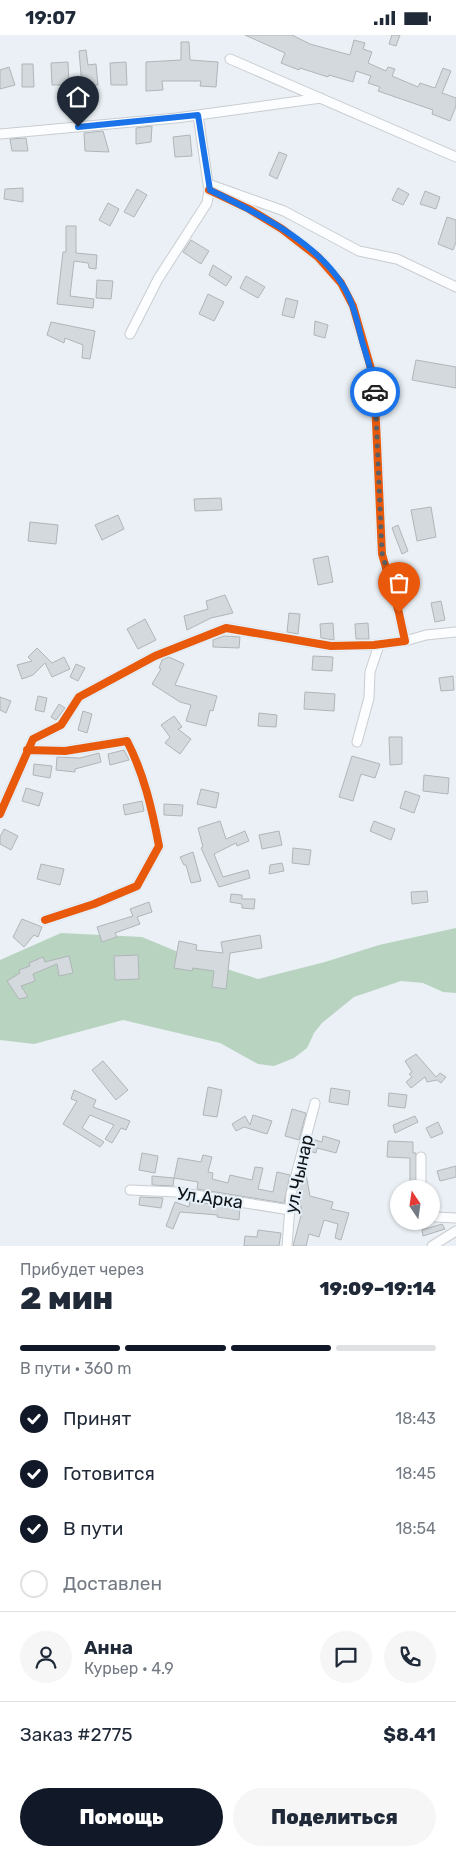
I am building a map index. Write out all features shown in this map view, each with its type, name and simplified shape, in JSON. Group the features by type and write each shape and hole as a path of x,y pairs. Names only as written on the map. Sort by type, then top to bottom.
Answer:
{"street":[{"path":"230,59 456,157"},
{"path":"0,134 198,115 320,98"},
{"path":"130,334 158,279 207,203 209,187 198,115"},
{"path":"209,187 284,211 359,251 397,259 456,287"},
{"path":"209,187 282,229 311,251 341,283 353,306 374,379 382,553 405,641"},
{"path":"0,815 33,739 61,725 79,697 155,656 226,628 331,646 379,645 426,635 456,632"},
{"path":"358,741 369,698 370,672 379,645"},
{"path":"27,750 65,751 127,741 139,763 160,846 137,886 94,905 46,920"},
{"name":"ул.Чынар","path":"287,1246 291,1194 315,1103"},
{"path":"421,1157 421,1180"},
{"name":"Ул.Арка","path":"130,1190 176,1192 290,1210"},
{"path":"440,1217 456,1218"},
{"path":"432,1246 456,1231"}],"green space":[{"path":"456,928 456,993 443,992 423,983 401,981 354,997 322,1023 314,1033 307,1048 294,1058 274,1066 258,1064 220,1043 123,1020 34,1044 0,1040 0,960 61,933 142,937 195,959 258,979 325,962 379,945"}],"building":[{"path":"245,35 292,35 310,44 350,55 354,40 365,43 363,49 372,52 368,63 386,71 388,67 395,69 392,76 418,87 420,83 435,88 443,68 451,71 442,93 456,98 456,106 450,121 432,114 433,110 378,91 380,87 368,83 371,76 356,71 353,82 329,75 328,77 300,68 299,70 281,63 285,53"},
{"path":"392,35 400,35 396,46 389,44"},
{"path":"181,42 189,42 190,60 218,62 216,87 200,86 201,81 162,81 163,90 146,91 146,62 181,60"},
{"path":"86,50 88,65 96,64 98,85 82,86 79,51"},
{"path":"68,62 69,85 52,85 51,63"},
{"path":"126,62 127,85 111,85 110,63"},
{"path":"22,64 33,64 34,87 22,87"},
{"path":"9,67 15,85 0,89 0,70"},
{"path":"152,126 151,142 136,144 136,128"},
{"path":"103,131 109,152 85,151 84,133"},
{"path":"190,135 192,156 175,157 173,137"},
{"path":"26,138 28,151 12,151 10,139"},
{"path":"279,152 287,155 277,179 269,175"},
{"path":"23,188 23,202 4,199 5,189"},
{"path":"398,188 409,194 403,205 392,200"},
{"path":"137,189 147,195 134,217 124,212"},
{"path":"425,191 440,197 436,209 420,204"},
{"path":"108,203 119,209 110,226 99,220"},
{"path":"447,217 456,220 456,242 453,250 438,244"},
{"path":"66,226 76,226 76,253 97,255 96,269 89,268 88,263 74,261 70,296 94,299 93,308 57,304 63,252 66,252"},
{"path":"191,240 209,251 201,264 183,252"},
{"path":"213,265 232,277 226,286 209,275"},
{"path":"246,276 265,287 258,298 240,288"},
{"path":"97,280 113,281 111,299 96,298"},
{"path":"208,294 224,302 214,321 199,314"},
{"path":"286,298 298,301 294,318 282,315"},
{"path":"315,321 328,325 325,338 314,335"},
{"path":"51,322 95,331 90,359 82,358 83,345 65,338 64,343 47,335"},
{"path":"416,360 456,367 456,388 412,380"},
{"path":"221,498 222,510 195,511 194,499"},
{"path":"431,507 436,537 417,541 411,510"},
{"path":"118,515 124,529 102,540 95,525"},
{"path":"30,522 58,525 56,544 28,541"},
{"path":"398,525 408,551 402,554 392,528"},
{"path":"328,556 333,582 318,585 313,559"},
{"path":"225,595 233,613 211,618 187,630 184,616 208,609 206,601"},
{"path":"441,601 445,620 435,622 431,603"},
{"path":"289,613 300,614 298,634 287,632"},
{"path":"145,619 156,640 138,649 127,629"},
{"path":"333,623 334,640 321,638 320,624"},
{"path":"368,623 369,639 356,639 355,624"},
{"path":"224,636 240,637 239,648 213,647 213,640"},
{"path":"37,648 52,663 64,657 70,669 52,677 45,663 33,675 22,679 17,665 32,661 28,657"},
{"path":"313,656 333,657 332,671 312,670"},
{"path":"169,657 184,664 175,685 217,696 213,711 210,710 206,726 186,721 191,705 180,702 152,684 161,669 159,668 162,660"},
{"path":"76,664 85,668 78,681 70,677"},
{"path":"453,676 454,690 441,691 439,678"},
{"path":"305,692 335,694 334,711 304,709"},
{"path":"38,696 47,698 44,712 35,710"},
{"path":"0,697 11,701 6,713 0,710"},
{"path":"59,704 65,708 56,720 51,717"},
{"path":"83,711 92,714 87,733 78,730"},
{"path":"259,713 277,715 276,727 258,726"},
{"path":"174,716 182,727 178,729 191,739 180,754 165,743 170,737 161,725"},
{"path":"389,737 402,737 402,764 390,765"},
{"path":"124,750 129,760 110,765 108,754"},
{"path":"99,753 101,762 75,769 75,772 56,770 57,757 80,758"},
{"path":"352,756 380,764 375,778 361,774 353,801 339,797"},
{"path":"34,764 52,766 50,778 33,775"},
{"path":"424,775 449,778 448,794 423,791"},
{"path":"26,788 43,793 39,806 22,801"},
{"path":"201,789 219,793 216,808 197,804"},
{"path":"405,791 420,796 414,813 400,808"},
{"path":"142,801 144,811 125,815 123,805"},
{"path":"164,804 183,805 182,816 164,815"},
{"path":"220,821 226,839 245,831 249,841 237,846 236,843 214,854 223,877 248,870 250,878 219,887 201,848 203,847 198,828"},
{"path":"374,821 395,829 391,840 370,831"},
{"path":"4,829 18,836 11,850 0,844 0,837"},
{"path":"279,831 282,845 262,849 259,835"},
{"path":"293,848 311,850 309,865 292,863"},
{"path":"193,852 201,881 191,883 186,865 184,865 180,857"},
{"path":"282,863 284,871 269,874 270,865"},
{"path":"41,864 64,869 60,885 37,879"},
{"path":"427,891 428,902 412,904 411,892"},
{"path":"231,894 242,895 242,899 255,899 254,909 242,908 242,904 230,902"},
{"path":"149,902 152,912 137,917 140,924 115,933 117,937 102,942 97,927 133,916 130,909"},
{"path":"22,919 42,927 38,937 34,935 24,947 13,937"},
{"path":"260,935 262,948 230,953 226,989 212,987 214,971 193,968 192,971 174,968 179,941 197,945 196,950 223,953 221,942"},
{"path":"138,955 139,979 115,980 114,956"},
{"path":"69,956 73,973 59,976 57,964 33,974 35,981 21,986 28,997 19,999 7,981 20,973 19,970 30,966 29,963 43,957 45,962"},
{"path":"416,1054 436,1077 440,1073 446,1077 441,1083 437,1080 427,1082 425,1077 411,1088 406,1082 412,1077 409,1074 412,1072 405,1061"},
{"path":"103,1061 128,1090 116,1100 92,1070"},
{"path":"208,1087 222,1090 217,1117 203,1115"},
{"path":"331,1088 350,1091 348,1105 329,1102"},
{"path":"74,1090 96,1100 93,1107 130,1121 126,1130 121,1128 112,1143 105,1139 114,1125 90,1115 82,1128 104,1142 100,1147 63,1124 77,1101 71,1099"},
{"path":"389,1093 407,1095 405,1108 388,1106"},
{"path":"292,1109 306,1113 299,1140 285,1136"},
{"path":"253,1115 272,1121 267,1134 244,1127 236,1131 232,1124 245,1116 250,1125"},
{"path":"415,1116 418,1122 395,1133 393,1125"},
{"path":"438,1122 443,1133 431,1138 426,1128"},
{"path":"323,1136 340,1141 336,1153 317,1148 316,1153 309,1151 312,1139 322,1142"},
{"path":"388,1141 413,1142 413,1153 416,1153 416,1180 410,1180 410,1158 387,1157"},
{"path":"142,1153 158,1156 155,1173 139,1170"},
{"path":"203,1155 212,1157 208,1172 213,1173 212,1179 228,1183 230,1175 252,1180 255,1167 263,1168 258,1189 273,1192 277,1172 290,1175 284,1203 197,1189 198,1182 174,1178 178,1158 201,1162"},
{"path":"456,1166 456,1177 440,1181 437,1171"},
{"path":"303,1173 306,1174 310,1196 333,1202 331,1209 349,1213 341,1240 335,1238 338,1224 324,1220 319,1237 309,1234 306,1246 293,1246 302,1212 298,1192"},
{"path":"152,1176 174,1178 173,1186 152,1185"},
{"path":"140,1197 163,1198 161,1208 139,1205"},
{"path":"190,1201 240,1208 239,1220 217,1217 218,1215 180,1212 173,1229 166,1226 175,1202 189,1207"},
{"path":"442,1224 445,1229 423,1236 422,1230 440,1230 440,1225"},
{"path":"258,1230 281,1233 279,1246 244,1246 245,1236 257,1237"}],"cycle path":[{"path":"0,814 33,739 61,725 79,697 155,656 226,628 331,646 374,645 405,641 382,554 374,379 353,306 341,283 318,257 282,229 249,209 209,190"},
{"path":"27,750 65,751 127,741 147,792 159,846 137,886 94,904 45,920"}],"way so far":[{"path":"375,392 382,553 399,613"}],"route":[{"path":"78,127 198,115 210,190 249,209 282,229 318,257 341,283 353,306 374,379 375,392"}]}
